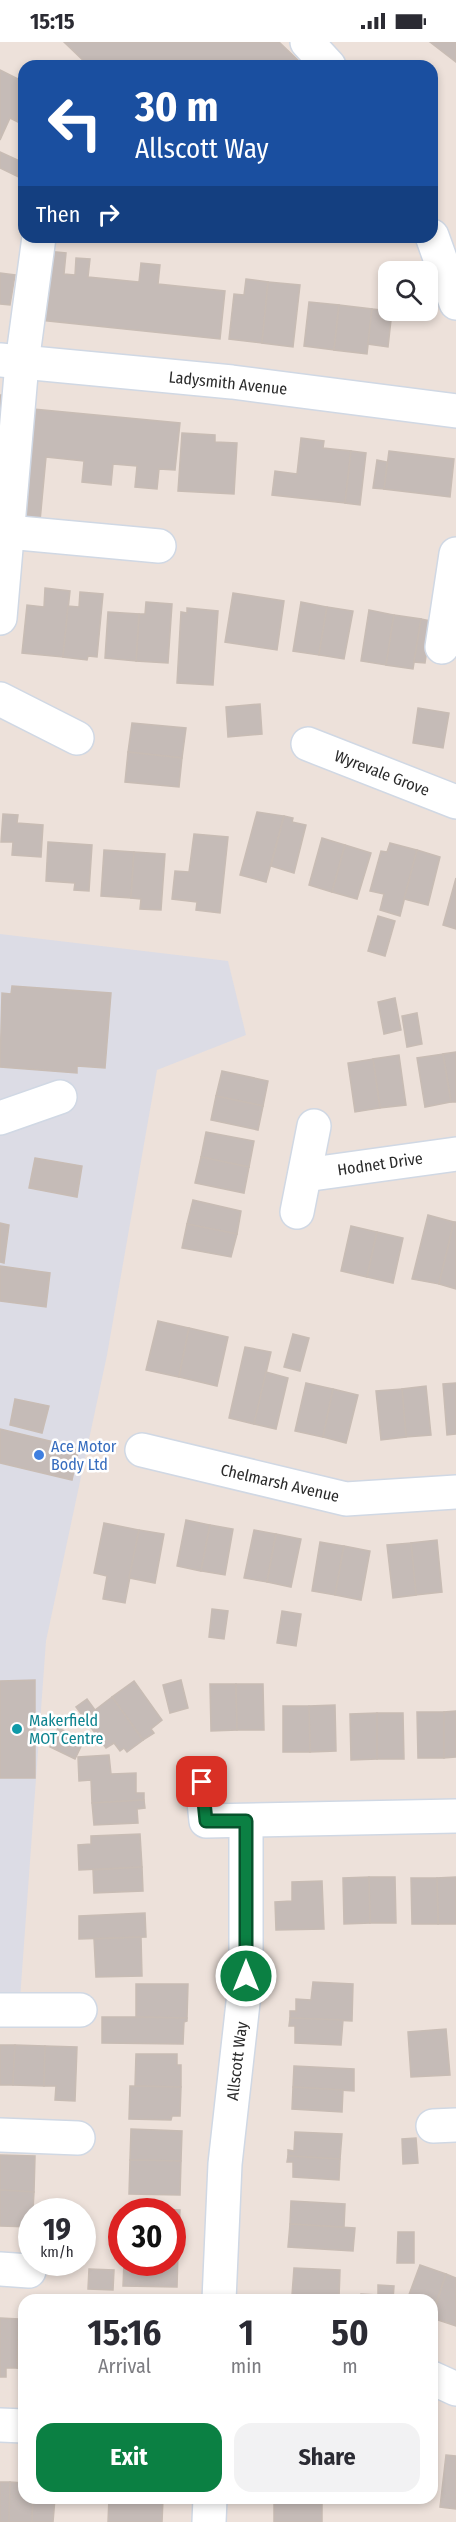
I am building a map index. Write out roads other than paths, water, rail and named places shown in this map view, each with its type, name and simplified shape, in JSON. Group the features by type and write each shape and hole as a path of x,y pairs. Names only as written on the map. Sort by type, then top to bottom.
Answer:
{"street":[{"path":"307,42 324,60"},
{"path":"0,618 8,532 11,361 38,243"},
{"path":"435,243 455,299"},
{"name":"Ladysmith Avenue","path":"11,361 232,382 456,411"},
{"path":"8,532 159,546"},
{"path":"442,647 456,554"},
{"path":"0,699 77,738"},
{"name":"Wyrevale Grove","path":"308,744 456,802"},
{"path":"0,1118 60,1097"},
{"path":"297,1212 314,1126"},
{"name":"Hodnet Drive","path":"305,1175 456,1154"},
{"name":"Chelmarsh Avenue","path":"142,1450 346,1499 456,1491"},
{"path":"202,1782 206,1821 456,1816"},
{"name":"Allscott Way","path":"219,2294 225,2164 246,1976 246,1821"},
{"path":"0,2010 80,2010"},
{"path":"0,2135 78,2138"},
{"path":"438,2381 456,2389"},
{"path":"0,2425 18,2426"},
{"path":"209,2522 210,2504"}],"place":[{"name":"Ace Motor Body Ltd","path":"39,1455"},
{"name":"Makerfield MOT Centre","path":"17,1729"}]}
